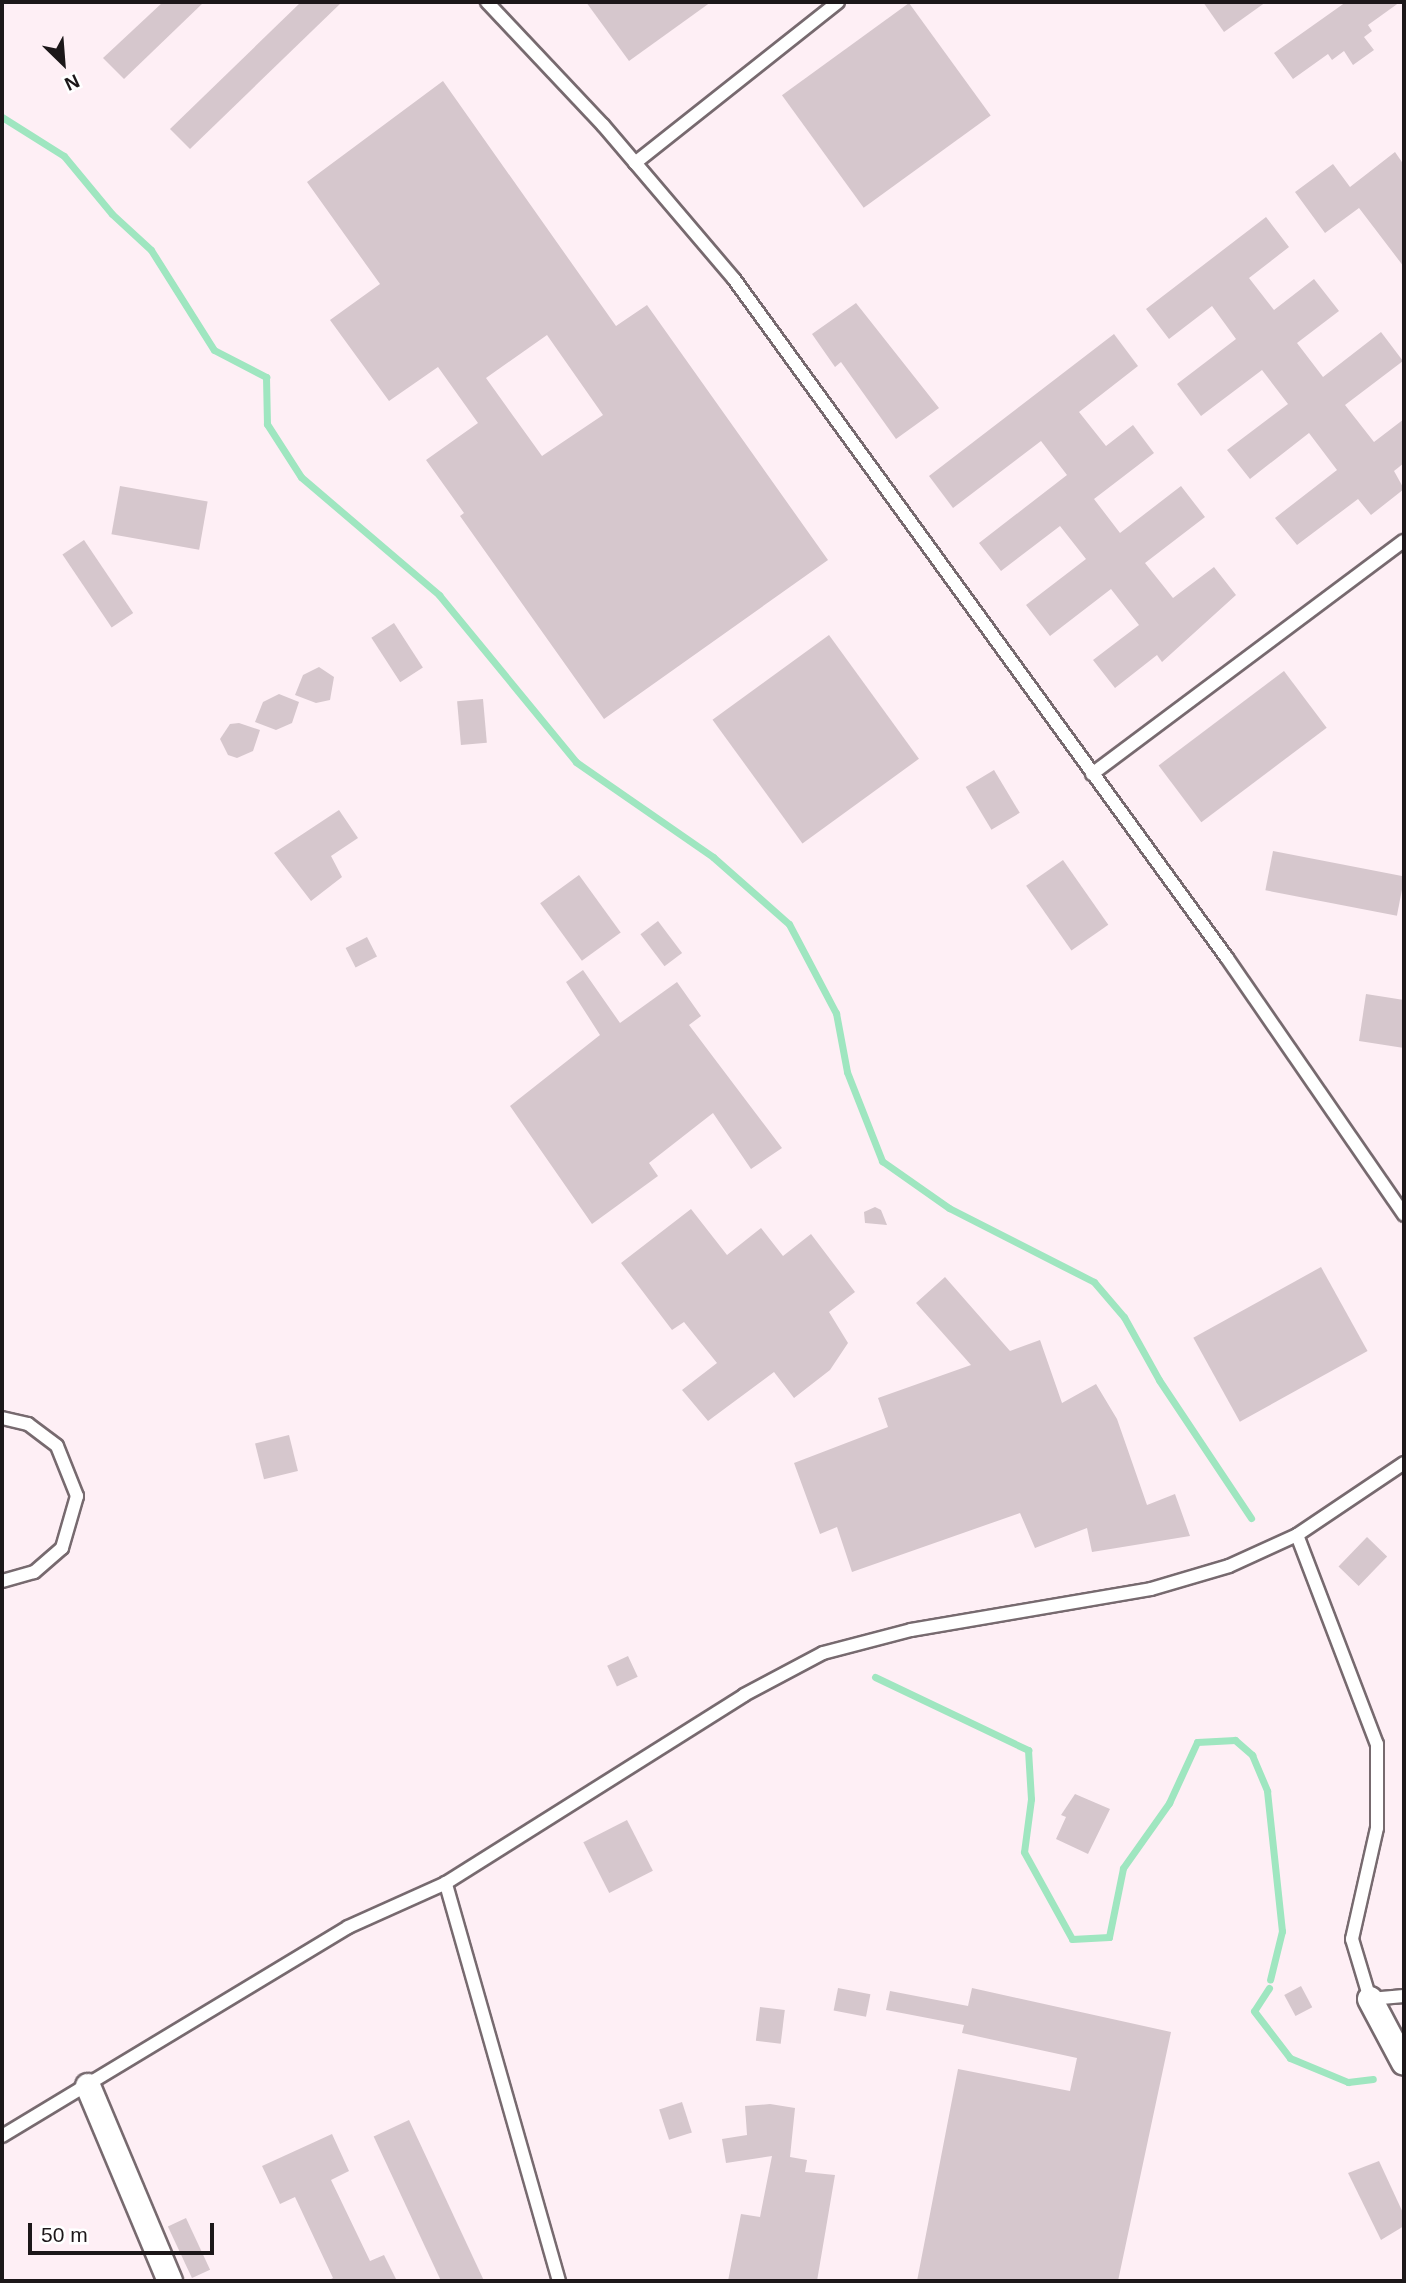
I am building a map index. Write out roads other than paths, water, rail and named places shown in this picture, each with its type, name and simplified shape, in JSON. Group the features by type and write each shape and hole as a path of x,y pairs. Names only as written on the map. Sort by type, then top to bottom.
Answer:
{"street":[{"path":"1370,1999 1397,2036 1404,2063"},
{"path":"88,2086 170,2281"}],"lane":[{"path":"488,2 635,163 734,279 1092,774 1404,1215"},
{"path":"635,163 838,2"},
{"path":"1092,774 1404,541"},
{"path":"2,1418 28,1424 57,1446 68,1461 77,1496 62,1548 34,1572 2,1581"},
{"path":"2,2136 348,1927 446,1884 744,1695 822,1653 911,1630 1151,1589 1229,1566 1297,1535 1404,1463"},
{"path":"1297,1535 1377,1744 1377,1828 1352,1939 1370,1999 1404,1996"},
{"path":"446,1884 559,2281"}],"waterway":[{"path":"2,117 64,156 112,214 151,250 214,350 266,377 267,424 301,477 439,595 576,762 713,857 789,924 836,1013 847,1072 882,1161 949,1208 1094,1282 1124,1317 1159,1380 1251,1518"},
{"path":"875,1677 1028,1750 1031,1799 1024,1852 1072,1939 1109,1937 1123,1868 1169,1803 1197,1742 1235,1740 1252,1755 1267,1791 1282,1931 1270,1980"},
{"path":"1269,1988 1254,2011 1290,2058 1348,2082 1373,2079"}]}
